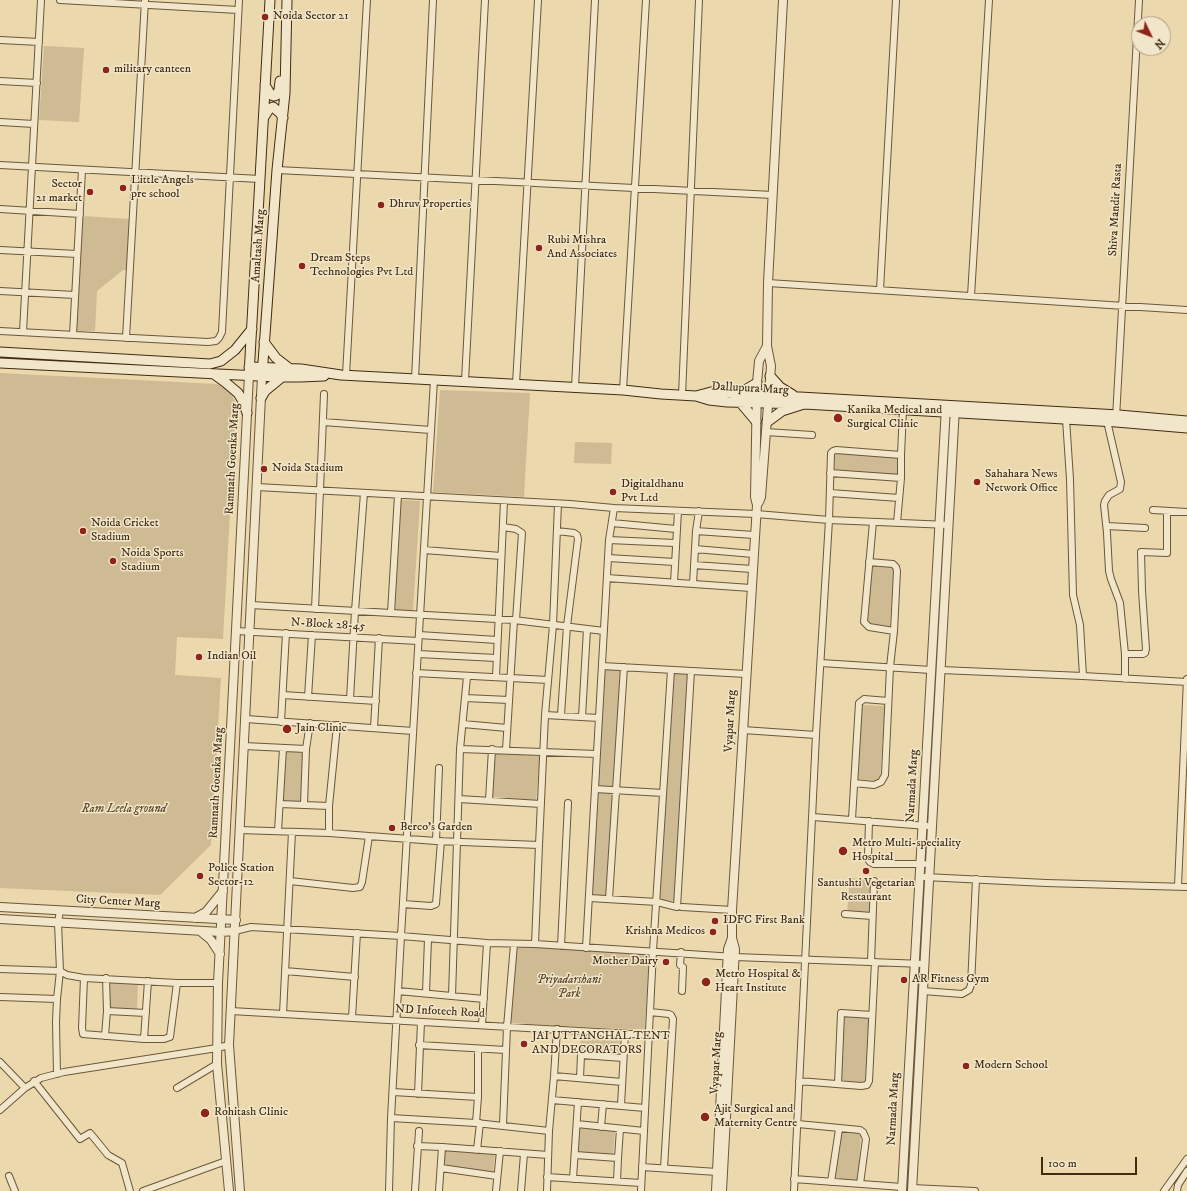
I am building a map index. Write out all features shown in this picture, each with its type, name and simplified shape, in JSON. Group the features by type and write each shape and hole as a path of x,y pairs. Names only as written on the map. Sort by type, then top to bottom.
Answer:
{"main road":[{"name":"Amaltash Marg","path":"249,371 264,118 266,11 270,0"},
{"name":"Amaltash Marg","path":"263,372 277,170 286,73 287,0"},
{"name":"Amaltash Marg","path":"265,85 271,95 277,95 280,79 286,73"},
{"path":"264,118 269,109 273,107 283,118"},
{"path":"0,352 210,364 221,361 235,350 252,329"},
{"path":"264,342 276,358 290,368"},
{"path":"0,363 213,374 249,371 263,372 282,377 344,375"},
{"path":"263,372 301,368 344,375"},
{"path":"213,374 226,382 238,393 243,401 247,413"},
{"name":"Dallupura Marg","path":"344,375 624,390 696,396 709,400 740,398 768,399 804,404 903,410 950,409"},
{"path":"770,376 780,387 796,396"},
{"path":"261,398 265,391 282,377"},
{"path":"756,421 740,398 757,383"},
{"path":"768,399 796,396 1066,419 1187,421"},
{"path":"766,422 782,411 804,404"},
{"path":"950,409 1113,419 1187,428"}],"street":[{"path":"23,332 41,0"},
{"path":"60,0 184,3 238,10"},
{"path":"0,331 208,342 216,341 219,338 222,332 239,0"},
{"path":"344,375 367,0"},
{"path":"415,379 433,0"},
{"path":"465,381 485,0"},
{"path":"516,384 538,0"},
{"path":"575,387 595,0"},
{"path":"624,390 646,0"},
{"path":"682,395 699,0"},
{"name":"Vyapar Marg","path":"756,510 761,496 771,361 768,346 768,283 783,0"},
{"path":"880,290 896,0"},
{"path":"971,296 989,0"},
{"name":"Shiva Mandir Rasta","path":"1107,526 1105,501 1109,495 1120,489 1122,485 1113,419 1122,306 1139,0"},
{"path":"126,338 145,2"},
{"path":"0,40 39,42"},
{"path":"0,81 37,84"},
{"path":"0,122 34,124"},
{"path":"0,165 260,179"},
{"path":"72,335 82,170"},
{"path":"277,170 773,195"},
{"path":"0,209 80,214"},
{"path":"0,250 77,254"},
{"path":"768,283 1187,310"},
{"path":"0,291 75,295"},
{"name":"Vyapar Marg","path":"716,1191 731,956 735,945 732,938 732,910 756,510 756,399 759,361 768,346"},
{"name":"Ramnath Goenka Marg","path":"230,1191 217,1064 218,983 249,371"},
{"name":"Ramnath Goenka Marg","path":"240,1191 229,1045 263,372"},
{"path":"389,1191 392,1092 434,380"},
{"path":"315,609 324,394"},
{"name":"Narmada Marg","path":"902,1189 939,524 950,409"},
{"name":"Narmada Marg","path":"912,1189 949,525 950,409"},
{"path":"897,523 901,478 900,455 903,410"},
{"path":"1066,419 1070,487 1072,595 1080,625 1084,676"},
{"path":"323,422 431,430"},
{"path":"766,432 812,435"},
{"path":"794,1191 816,735 829,520 831,453 836,450 900,455"},
{"path":"830,473 901,478"},
{"path":"257,487 678,511 756,510 829,520 949,525"},
{"path":"350,699 353,637 364,493"},
{"path":"830,493 899,498"},
{"path":"391,614 398,495"},
{"path":"496,677 504,501"},
{"path":"535,944 545,715 553,625 558,504"},
{"path":"586,948 608,558 614,508"},
{"path":"1153,510 1187,512"},
{"path":"674,583 675,543 678,511"},
{"path":"693,584 696,531 699,511"},
{"path":"1125,654 1145,653 1141,552 1167,553 1167,511"},
{"path":"873,522 864,622 869,627 894,631"},
{"path":"612,523 676,529"},
{"path":"1125,679 1125,654 1120,603 1109,571 1107,526 1145,528"},
{"path":"503,527 522,533 509,678 506,750"},
{"path":"557,531 574,532 578,539 567,626 561,715"},
{"path":"696,531 754,535"},
{"path":"610,540 675,543"},
{"path":"695,549 753,554"},
{"path":"424,550 501,556"},
{"path":"608,558 675,562"},
{"path":"854,783 874,785 881,782 885,775 890,667 894,631 897,571 896,566 890,564 869,562"},
{"path":"694,565 752,569"},
{"path":"607,578 751,588"},
{"path":"251,605 515,620 604,631"},
{"path":"582,717 587,629"},
{"name":"N-Block 28-45","path":"236,631 379,638 497,640"},
{"path":"282,722 286,633"},
{"path":"308,696 312,635"},
{"path":"374,728 379,638"},
{"path":"418,654 496,658"},
{"path":"821,663 931,670"},
{"path":"602,666 746,674"},
{"path":"609,899 624,667"},
{"path":"641,1191 653,951 671,670"},
{"path":"941,670 1187,681 1178,886"},
{"path":"589,898 656,902 677,906 691,671"},
{"path":"416,673 548,680"},
{"path":"452,996 460,748 467,676"},
{"path":"283,695 376,701"},
{"path":"465,698 509,700"},
{"path":"852,819 860,703 864,699 888,701"},
{"path":"545,715 599,718"},
{"path":"246,719 413,731"},
{"path":"304,805 306,749 310,723"},
{"path":"463,724 507,728"},
{"path":"329,833 329,806 337,725"},
{"path":"743,730 816,735"},
{"path":"244,746 306,749"},
{"path":"278,831 283,748"},
{"path":"460,748 597,754"},
{"path":"489,800 492,749"},
{"path":"403,904 431,906 436,904 439,768"},
{"path":"595,789 663,793"},
{"path":"459,799 541,804"},
{"path":"562,946 568,803"},
{"path":"280,804 329,806"},
{"path":"813,817 932,826"},
{"path":"869,821 868,856 870,862 874,864 930,864"},
{"path":"240,830 329,833 438,841 539,845"},
{"path":"283,1014 292,832"},
{"path":"290,881 353,888 360,887 369,836"},
{"path":"919,877 1046,883 1187,886"},
{"path":"923,991 962,994 969,990 971,985 976,879"},
{"path":"799,1081 865,1086 869,1081 872,1015 872,916 874,881"},
{"path":"196,918 206,912 223,890"},
{"name":"City Center Marg","path":"0,907 236,920"},
{"path":"682,907 732,910"},
{"path":"57,1074 57,999 60,971 58,923 60,910"},
{"path":"845,914 872,916"},
{"name":"City Center Marg","path":"0,919 200,931 235,931"},
{"path":"236,920 247,927"},
{"path":"235,931 247,927 357,933 487,943 535,944 731,956 924,964"},
{"path":"200,931 211,940 220,954"},
{"path":"352,1018 357,933"},
{"path":"426,993 428,939"},
{"path":"482,1025 487,943"},
{"path":"503,1125 507,1027 514,944"},
{"path":"680,952 680,965 683,967 682,991"},
{"name":"Vyapar Marg","path":"722,1191 731,956"},
{"path":"0,970 60,971 67,975 84,978 177,983 218,983"},
{"path":"285,971 355,977"},
{"path":"84,978 82,1032 85,1035 144,1039 164,1040 170,1037 177,983"},
{"path":"105,1036 107,1011 106,978"},
{"path":"144,1039 148,981"},
{"path":"398,991 484,999"},
{"path":"0,997 57,999"},
{"path":"107,1011 146,1013"},
{"name":"ND Infotech Road","path":"230,1011 649,1035"},
{"path":"650,1012 669,1014 673,1019 664,1168"},
{"path":"838,1084 841,1013 872,1015"},
{"path":"418,1094 421,1022"},
{"path":"547,1191 549,1131 556,1030"},
{"path":"621,1106 625,1033"},
{"path":"0,1110 34,1081 57,1074 229,1045"},
{"path":"420,1045 506,1050"},
{"path":"477,1150 478,1049"},
{"path":"580,1078 581,1055 623,1058"},
{"path":"0,1062 25,1088"},
{"path":"177,1088 217,1064"},
{"path":"554,1076 622,1082"},
{"path":"34,1081 80,1139 90,1133 108,1155 122,1163 130,1191"},
{"path":"392,1092 478,1097"},
{"path":"552,1100 645,1108"},
{"path":"573,1179 578,1102"},
{"path":"601,1127 603,1104"},
{"path":"391,1118 503,1125 549,1131"},
{"path":"577,1124 644,1131"},
{"path":"798,1124 860,1130 863,1132 865,1135 860,1184"},
{"path":"617,1181 620,1129"},
{"path":"831,1182 839,1129"},
{"path":"415,1191 418,1131"},
{"path":"417,1146 548,1155"},
{"path":"438,1191 442,1147"},
{"path":"496,1191 500,1151"},
{"path":"521,1191 524,1154"},
{"path":"575,1155 618,1158"},
{"path":"1164,1191 1187,1159"},
{"path":"143,1191 226,1161"},
{"path":"642,1167 717,1172"},
{"path":"441,1168 497,1176"},
{"path":"1177,1191 1178,1185 1187,1171"},
{"path":"8,1176 16,1191"},
{"path":"548,1178 641,1183"},
{"path":"794,1179 902,1189"},
{"path":"912,1189 975,1191"}],"green space":[{"path":"44,46 84,48 79,122 39,120"},
{"path":"83,216 129,219 127,270 123,270 97,291 95,331 76,331"},
{"name":"Noida Sports Stadium","path":"0,373 216,384 225,386 232,394 236,405 223,639 177,637 175,675 221,678 211,845 160,895 0,888"},
{"path":"440,390 530,393 524,497 433,492"},
{"path":"575,442 612,443 611,464 574,463"},
{"path":"835,452 899,456 898,475 834,471"},
{"path":"401,500 420,501 413,611 395,610"},
{"path":"871,565 894,566 890,626 867,625"},
{"path":"605,669 620,670 614,786 598,786"},
{"path":"673,673 688,674 675,901 660,900"},
{"path":"862,705 885,706 880,781 857,779"},
{"path":"285,751 304,752 301,802 282,801"},
{"path":"495,753 540,756 536,800 492,797"},
{"path":"598,792 613,793 607,897 591,896"},
{"path":"850,878 872,880 870,915 847,913"},
{"name":"Priyadarshani Park","path":"517,946 649,954 645,1030 508,1023"},
{"path":"106,980 138,981 137,1009 106,1009"},
{"path":"844,1016 870,1018 865,1083 840,1082"},
{"path":"581,1032 620,1035 619,1056 580,1054"},
{"path":"575,1128 615,1131 613,1156 574,1153"},
{"path":"837,1132 861,1133 858,1181 834,1180"},
{"path":"440,1148 495,1152 493,1174 438,1170"}],"place":[{"name":"Noida Sector 21","path":"265,17"},
{"name":"military canteen","path":"106,70"},
{"name":"Little Angels pre school","path":"123,188"},
{"name":"Sector 21 market","path":"90,192"},
{"name":"Dhruv Properties","path":"381,205"},
{"name":"Rubi Mishra And Associates","path":"539,248"},
{"name":"Dream Steps Technologies Pvt Ltd","path":"302,266"},
{"name":"Kanika Medical and Surgical Clinic","path":"838,418"},
{"name":"Noida Stadium","path":"264,469"},
{"name":"Sahahara News Network Office","path":"977,482"},
{"name":"Digitaldhanu Pvt Ltd","path":"613,492"},
{"name":"Noida Cricket Stadium","path":"83,531"},
{"name":"Noida Sports Stadium","path":"113,561"},
{"name":"Indian Oil","path":"199,657"},
{"name":"Jain Clinic","path":"287,729"},
{"name":"Berco's Garden","path":"392,828"},
{"name":"Metro Multi-speciality Hospital","path":"843,851"},
{"name":"Santushti Vegetarian Restaurant","path":"866,871"},
{"name":"Police Station Sector-12","path":"200,876"},
{"name":"IDFC First Bank","path":"715,921"},
{"name":"Krishna Medicos","path":"713,932"},
{"name":"Mother Dairy","path":"666,962"},
{"name":"AR Fitness Gym","path":"904,980"},
{"name":"Metro Hospital & Heart Institute","path":"706,982"},
{"name":"JAI UTTANCHAL TENT AND DECORATORS","path":"524,1044"},
{"name":"Modern School","path":"966,1066"},
{"name":"Rohitash Clinic","path":"205,1113"},
{"name":"Ajit Surgical and Maternity Centre","path":"705,1117"}],"park label":[{"name":"Ram Leela ground","path":"124,810"}]}
